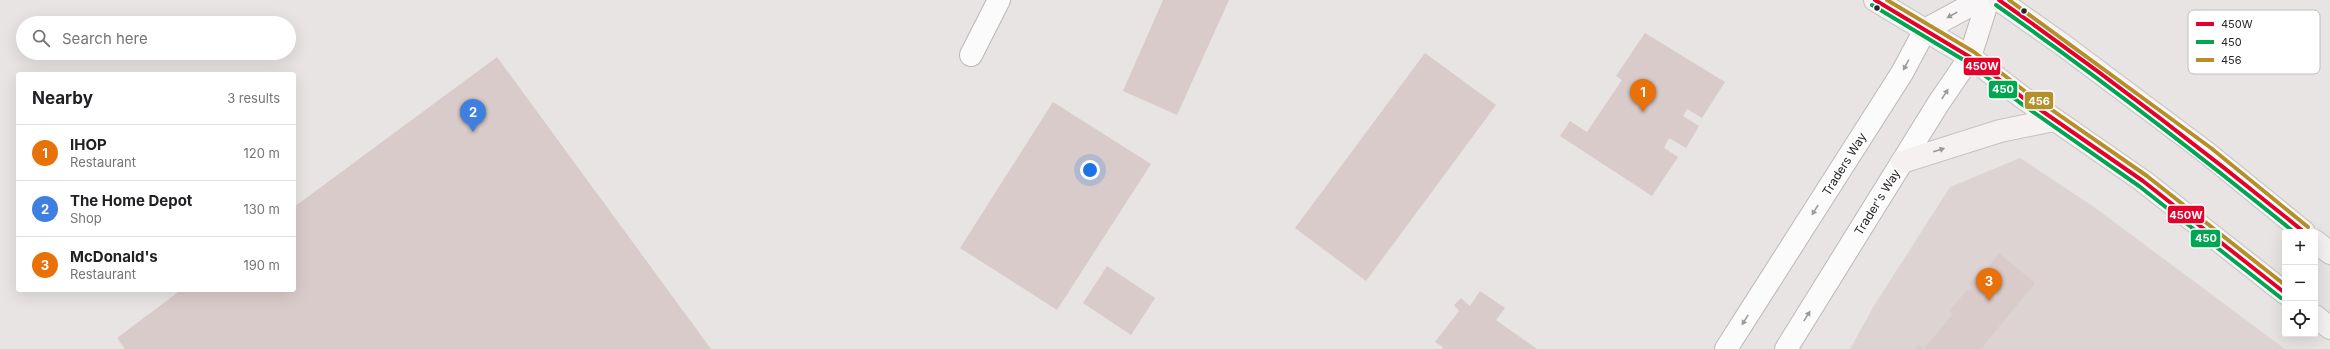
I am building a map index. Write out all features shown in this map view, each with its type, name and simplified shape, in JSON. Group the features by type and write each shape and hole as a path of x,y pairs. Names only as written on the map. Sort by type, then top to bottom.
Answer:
{"main road":[{"path":"1875,0 1970,57 2054,120 2143,181 2282,291"},
{"path":"1998,0 2122,88 2207,153 2300,229"},
{"path":"1902,162 2000,131 2054,120"},
{"path":"2318,243 2330,253"},
{"path":"2318,318 2330,328"}],"street":[{"path":"971,55 999,0"},
{"path":"1925,30 1980,0"},
{"path":"1970,57 1988,0"},
{"name":"Traders Way","path":"1726,349 1902,73 1925,30"},
{"name":"Trader's Way","path":"1786,349 1902,162 1970,57"}],"shaded area":[{"path":"2020,158 2094,207 2285,349 1850,349 1875,304 1950,187"}],"building":[{"path":"1163,0 1229,0 1177,115 1123,91"},
{"path":"1645,33 1725,82 1702,118 1687,109 1683,116 1699,126 1686,148 1669,138 1664,148 1678,157 1652,196 1560,136 1570,121 1587,132 1622,80 1616,76"},
{"path":"1425,53 1496,105 1366,281 1295,228"},
{"path":"497,57 711,349 125,349 117,338 178,292 296,292 296,206"},
{"path":"1053,102 1151,164 1057,310 960,248"},
{"path":"1999,253 2035,283 1981,349 1924,349 1953,314 1949,311 1967,290 1969,292 1972,287 1969,284 1978,274 1981,276"},
{"path":"1107,266 1155,298 1131,335 1083,303"},
{"path":"1480,291 1505,308 1496,320 1537,349 1441,349 1443,347 1435,342 1459,311 1454,305 1461,298 1470,306"},
{"path":"1919,345 1924,349 1915,349"}],"transit line":[{"name":"450W","path":"1875,0 1970,57 2022,97 2143,181 2282,291"},
{"name":"456","path":"1887,0 1974,52 2026,92 2147,176 2282,283"},
{"name":"450W","path":"1999,0 2154,113 2300,229"},
{"name":"456","path":"2009,0 2211,148 2308,227"},
{"name":"450","path":"1872,5 1967,62 2019,102 2139,186 2281,298"},
{"name":"450","path":"1996,5 2147,116 2290,229"}],"place":[{"name":"IHOP","path":"1643,112"},
{"name":"The Home Depot","path":"473,132"},
{"name":"McDonald's","path":"1989,301"}]}
